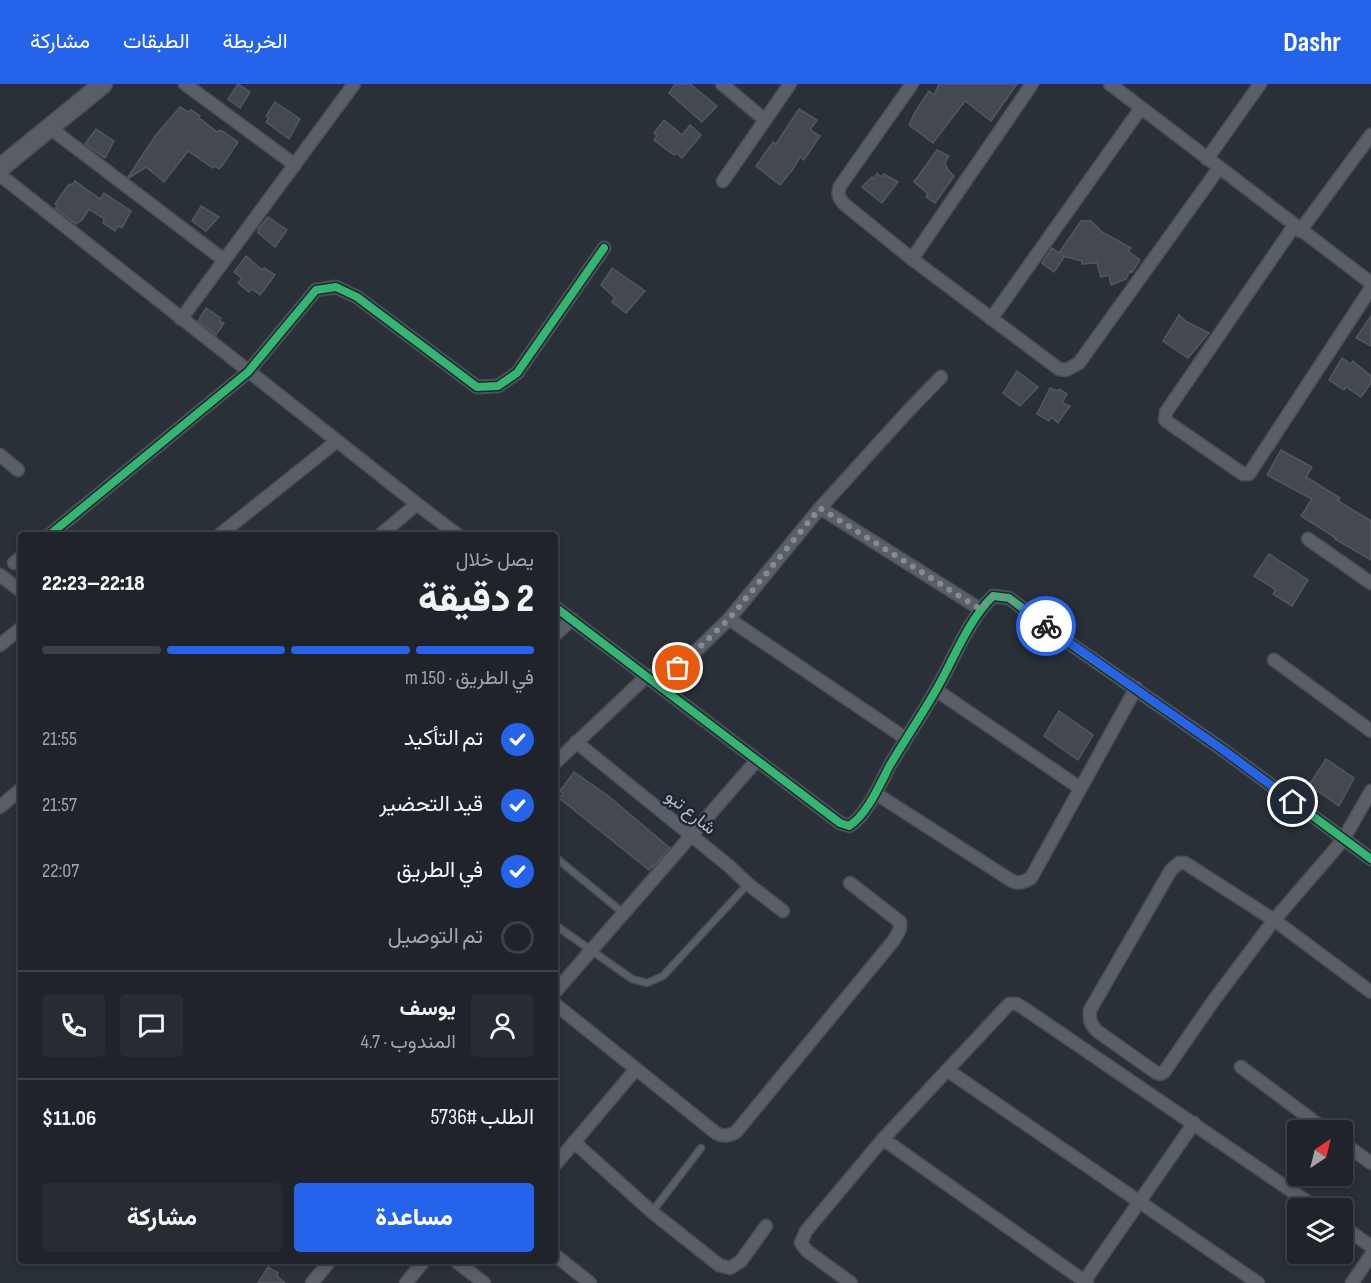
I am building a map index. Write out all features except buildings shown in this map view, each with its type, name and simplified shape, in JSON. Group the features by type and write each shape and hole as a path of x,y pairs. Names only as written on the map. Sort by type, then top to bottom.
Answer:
{"street":[{"path":"0,168 103,84"},
{"path":"185,84 294,165"},
{"path":"181,319 354,84"},
{"path":"722,84 765,120"},
{"path":"723,181 790,84"},
{"path":"912,84 838,192 844,204 912,259 1059,369 1073,368 1079,363 1219,168"},
{"path":"912,259 1032,84"},
{"path":"1110,84 1371,283"},
{"path":"1207,159 1260,84"},
{"path":"991,319 1141,108"},
{"path":"50,128 224,260"},
{"path":"1371,135 1297,228 1166,411 1165,420 1244,474 1249,474 1371,288"},
{"path":"0,175 454,532"},
{"path":"53,532 249,372 316,290 336,287 357,297 477,387 498,386 517,373 604,248"},
{"path":"661,685 729,619 820,508 941,377"},
{"path":"223,532 337,441"},
{"path":"0,455 18,470"},
{"path":"384,532 417,504"},
{"path":"820,508 980,609"},
{"path":"1308,539 1371,583"},
{"path":"0,575 18,589"},
{"path":"558,609 648,675 840,823 849,826 857,821 875,793 905,738 936,690 980,609 993,596 1009,598 1065,640 1226,752 1371,859"},
{"path":"558,632 572,619"},
{"path":"729,619 905,738"},
{"path":"0,645 18,630"},
{"path":"1274,660 1371,731"},
{"path":"558,760 648,675"},
{"path":"875,793 1018,883 1031,878 1136,688"},
{"path":"936,690 1080,788"},
{"name":"شارع تبو","path":"576,742 783,911"},
{"path":"558,988 622,912 757,760"},
{"path":"1371,790 1343,840 1274,920 1164,1072 1160,1074 1155,1072 1092,1026 1089,1019 1090,1010 1174,865 1179,863 1185,863 1274,920 1371,992"},
{"path":"0,807 18,797"},
{"path":"558,1006 716,1133 729,1136 736,1131 894,940 900,928 900,922 850,884"},
{"path":"851,1283 807,1251 801,1242 806,1231 883,1139 1009,1005 1017,1004 1302,1198"},
{"path":"1241,1067 1312,1120"},
{"path":"558,1161 636,1069"},
{"path":"947,1070 1258,1283"},
{"path":"883,1139 1085,1282 1194,1123"},
{"path":"574,1142 652,1212 719,1265 730,1268 741,1261 766,1226"},
{"path":"1353,1150 1371,1163"},
{"path":"1353,1233 1371,1245"},
{"path":"1352,1283 1371,1255"},
{"path":"558,1257 591,1283"},
{"path":"312,1283 327,1264"},
{"path":"406,1283 421,1264"},
{"path":"460,1264 484,1283"}],"lane":[{"path":"558,859 622,912"},
{"path":"558,927 632,979 647,983 663,976 748,884"},
{"path":"652,1212 701,1148"}],"cycle path":[{"path":"53,532 248,372 316,290 336,287 357,297 477,387 498,386 517,373 604,248"},
{"path":"558,609 840,823 849,826 862,814 872,798 976,617 993,596 1009,598 1065,640 1226,752 1371,859"}],"way so far":[{"path":"678,668 729,619 820,508 980,609 993,596 1009,598 1046,626"}],"route":[{"path":"1046,626 1226,752 1293,802"}]}
